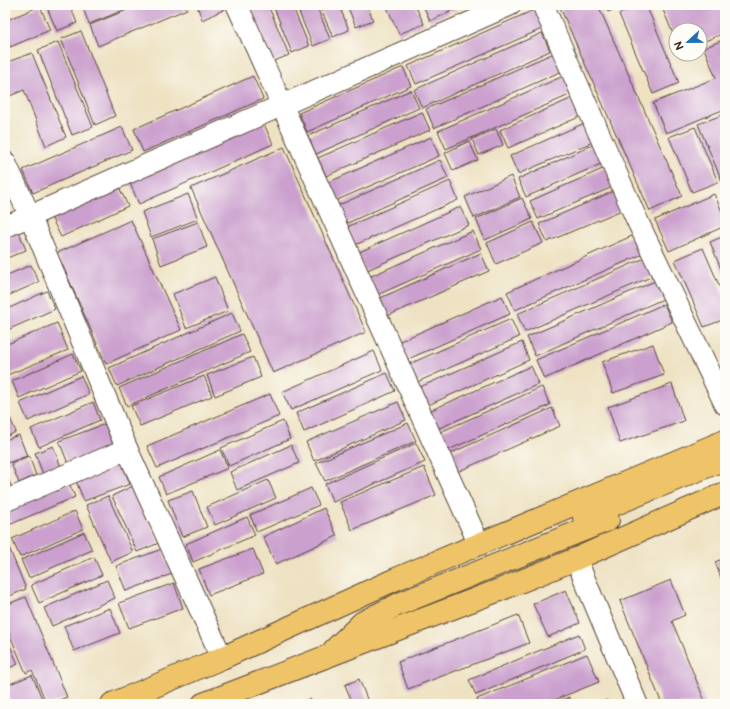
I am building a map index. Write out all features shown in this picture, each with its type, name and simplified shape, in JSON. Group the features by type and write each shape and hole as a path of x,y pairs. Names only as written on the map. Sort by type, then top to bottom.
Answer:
{"main road":[{"path":"112,704 222,658 396,579 725,441"},
{"path":"327,656 363,622 397,599 725,459"},
{"path":"310,617 356,610 397,599 725,475"},
{"path":"203,704 576,559 725,493"}],"lane":[{"path":"237,5 479,544"},
{"path":"5,227 510,5"},
{"path":"543,5 636,218 725,404"},
{"path":"5,162 30,216 127,449 222,658"},
{"path":"5,501 127,449"},
{"path":"576,559 637,704"}],"building":[{"path":"46,5 70,5 77,23 57,31"},
{"path":"82,5 136,5 89,24"},
{"path":"139,5 185,5 187,9 98,46 90,25"},
{"path":"197,5 223,5 225,9 202,20"},
{"path":"248,5 268,5 289,55 272,62"},
{"path":"273,5 292,5 309,46 292,53"},
{"path":"296,5 316,5 330,39 313,46"},
{"path":"319,5 339,5 349,30 333,37"},
{"path":"347,5 367,5 373,20 356,27"},
{"path":"386,5 415,5 424,24 399,34"},
{"path":"423,5 447,5 450,12 430,21"},
{"path":"449,5 465,5 452,11"},
{"path":"559,5 598,5 682,196 650,211"},
{"path":"605,5 623,5 608,12"},
{"path":"641,5 646,5 668,57 668,62 670,62 679,83 653,94 619,14"},
{"path":"661,5 721,5 725,15 725,33 708,40 708,22 668,22"},
{"path":"40,6 50,30 10,47 5,34 5,21"},
{"path":"536,9 544,28 416,84 408,66"},
{"path":"81,31 115,116 95,125 61,39"},
{"path":"542,33 550,51 422,108 414,90"},
{"path":"725,39 725,109 666,133 653,103 716,78 708,58 708,46"},
{"path":"58,42 93,127 72,135 38,50"},
{"path":"32,53 66,137 46,146 24,90 5,98 5,63"},
{"path":"554,53 562,71 434,128 426,109"},
{"path":"403,67 411,86 307,132 299,113"},
{"path":"566,75 574,93 446,149 438,131"},
{"path":"253,76 263,99 143,152 134,129"},
{"path":"411,90 419,108 316,154 308,136"},
{"path":"577,96 586,114 508,148 500,130"},
{"path":"422,112 430,130 326,176 318,158"},
{"path":"725,114 725,186 724,186 698,124"},
{"path":"263,122 273,144 139,204 129,181"},
{"path":"587,122 595,141 518,174 510,156"},
{"path":"122,127 132,150 33,193 23,170"},
{"path":"695,127 718,182 692,192 669,137"},
{"path":"496,129 503,145 479,155 472,139"},
{"path":"431,137 439,156 335,201 327,183"},
{"path":"469,141 478,160 453,171 445,153"},
{"path":"595,144 603,163 526,197 518,179"},
{"path":"284,147 366,332 273,373 191,188"},
{"path":"440,160 448,178 345,224 337,206"},
{"path":"607,167 615,186 538,219 530,201"},
{"path":"511,176 520,197 474,218 465,197"},
{"path":"450,181 458,200 355,245 347,227"},
{"path":"118,185 128,206 61,237 51,217"},
{"path":"616,190 624,209 547,242 539,224"},
{"path":"188,194 198,219 151,237 142,212"},
{"path":"714,194 725,218 725,226 669,251 655,220"},
{"path":"522,198 532,219 485,240 476,219"},
{"path":"460,207 469,225 365,271 357,253"},
{"path":"131,220 181,330 106,364 57,253"},
{"path":"198,222 207,247 161,265 152,239"},
{"path":"533,222 543,243 496,264 487,243"},
{"path":"17,227 26,250 5,259 5,232"},
{"path":"473,231 481,249 377,295 369,277"},
{"path":"634,235 643,254 515,310 507,292"},
{"path":"722,237 725,244 725,279 710,242"},
{"path":"703,248 725,299 725,319 704,327 675,260"},
{"path":"481,253 489,271 385,317 378,299"},
{"path":"645,258 653,276 525,332 517,314"},
{"path":"31,265 39,282 5,297 5,276"},
{"path":"215,277 228,311 186,328 173,294"},
{"path":"655,281 663,299 535,356 527,337"},
{"path":"47,291 55,309 5,331 5,310"},
{"path":"502,296 510,314 406,360 398,342"},
{"path":"664,304 672,322 544,379 536,360"},
{"path":"232,313 240,331 117,386 109,368"},
{"path":"511,319 519,337 415,383 407,365"},
{"path":"57,323 68,350 5,376 5,345"},
{"path":"242,334 250,352 127,406 119,388"},
{"path":"522,342 529,360 426,406 418,388"},
{"path":"653,344 664,375 613,393 602,362"},
{"path":"374,351 382,370 291,410 282,392"},
{"path":"73,354 81,371 19,398 12,381"},
{"path":"253,357 261,377 215,396 207,375"},
{"path":"531,366 539,384 435,430 427,412"},
{"path":"387,373 395,391 304,432 296,413"},
{"path":"81,376 89,394 28,421 20,403"},
{"path":"204,376 212,396 140,426 131,406"},
{"path":"672,384 684,421 620,443 608,407"},
{"path":"542,387 550,405 446,451 438,433"},
{"path":"270,394 279,416 157,468 147,446"},
{"path":"93,402 100,420 39,447 31,429"},
{"path":"398,402 406,420 314,461 306,442"},
{"path":"552,408 560,426 457,472 449,454"},
{"path":"7,411 16,432 5,437 5,412"},
{"path":"283,421 290,439 229,466 221,448"},
{"path":"408,423 416,441 325,481 316,463"},
{"path":"105,424 115,449 69,466 59,441"},
{"path":"19,435 27,456 7,463 5,458 5,440"},
{"path":"416,443 425,462 333,502 325,484"},
{"path":"291,445 299,463 237,490 230,472"},
{"path":"53,446 61,467 43,474 35,453"},
{"path":"220,450 228,468 166,494 159,477"},
{"path":"29,456 36,475 19,483 11,463"},
{"path":"120,458 130,484 84,501 74,476"},
{"path":"424,467 436,495 352,530 340,502"},
{"path":"5,471 12,488 5,490"},
{"path":"268,480 276,498 215,525 207,507"},
{"path":"69,483 75,497 11,524 5,510"},
{"path":"133,486 159,543 137,552 112,496"},
{"path":"311,488 319,505 257,532 250,515"},
{"path":"193,491 207,527 182,537 168,500"},
{"path":"108,496 133,552 111,562 86,505"},
{"path":"324,508 337,536 276,564 263,537"},
{"path":"75,511 83,529 20,557 12,539"},
{"path":"247,517 255,535 193,562 186,544"},
{"path":"84,532 92,550 29,578 21,560"},
{"path":"5,538 26,589 5,598"},
{"path":"162,549 172,574 126,591 116,566"},
{"path":"253,549 263,574 209,595 199,569"},
{"path":"94,557 102,575 39,603 31,585"},
{"path":"725,558 725,588 715,562"},
{"path":"107,580 115,598 52,626 44,608"},
{"path":"671,580 685,615 672,621 706,704 662,704 620,601"},
{"path":"174,583 183,608 129,628 119,603"},
{"path":"566,590 580,623 548,637 533,604"},
{"path":"26,597 67,697 50,704 47,704 32,670 26,673 5,624 5,605"},
{"path":"110,608 120,633 74,651 64,626"},
{"path":"518,615 529,643 408,689 398,662"},
{"path":"5,634 18,664 5,670"},
{"path":"579,634 585,649 476,695 469,680"},
{"path":"587,654 599,682 544,704 479,704 477,699"},
{"path":"32,675 44,703 5,704 5,686"},
{"path":"359,679 369,704 353,704 345,685"},
{"path":"569,697 572,704 552,704"},
{"path":"310,699 312,704 298,704"},
{"path":"607,700 609,704 597,704"}]}
